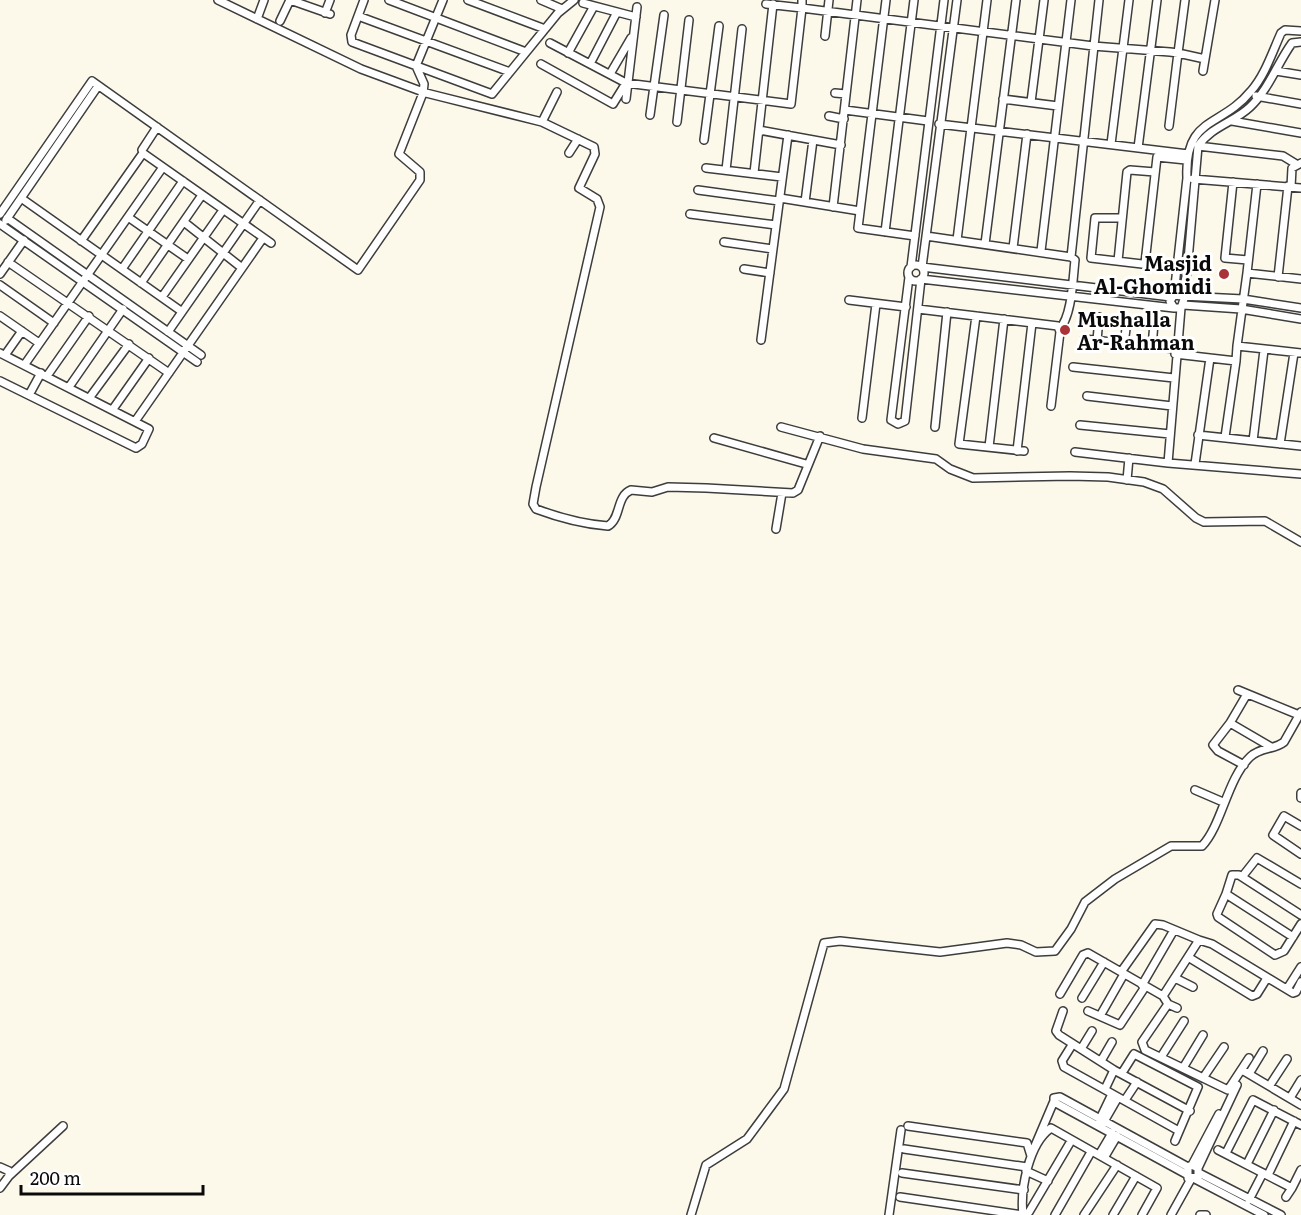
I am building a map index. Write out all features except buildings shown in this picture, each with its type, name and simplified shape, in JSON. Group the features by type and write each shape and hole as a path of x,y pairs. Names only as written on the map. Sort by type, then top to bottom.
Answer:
{"street":[{"path":"218,0 356,66 423,93 542,122 593,146 595,151 579,189 597,199 600,207 567,342 559,396 534,506 571,522 608,526 613,523 624,496 631,490 652,492 668,487 782,493 798,490 806,464 820,436"},
{"path":"234,8 238,0"},
{"path":"257,19 264,0"},
{"path":"280,21 290,0 328,14 330,0"},
{"path":"312,8 315,0"},
{"path":"363,0 350,38 352,42 492,94 562,9 574,0"},
{"path":"389,0 526,52"},
{"path":"199,359 1,226 3,216 92,81 358,270 420,180 420,172 399,154 423,93 424,84 416,66 443,0"},
{"path":"468,0 545,29"},
{"path":"541,0 562,9"},
{"path":"825,36 829,0"},
{"path":"833,207 846,94 845,71 857,0"},
{"path":"886,0 858,228 915,236"},
{"path":"885,232 914,0"},
{"path":"944,0 891,420 898,424 905,421 921,279 924,273 922,267 939,124 957,0"},
{"path":"957,240 987,0"},
{"path":"985,244 1016,0"},
{"path":"1031,102 1044,0"},
{"path":"1041,251 1071,0"},
{"path":"1071,257 1099,0"},
{"path":"1111,144 1129,0"},
{"path":"1138,148 1157,0"},
{"path":"1169,126 1185,0"},
{"path":"1203,71 1215,0"},
{"path":"583,3 636,17"},
{"path":"754,173 769,4 802,4 828,11 1093,46 1178,53 1204,59"},
{"path":"550,43 626,83 791,104 802,4"},
{"path":"568,53 594,6"},
{"path":"626,99 626,83 637,7"},
{"path":"590,64 617,12"},
{"path":"650,115 664,15"},
{"path":"358,16 510,72"},
{"path":"677,122 689,20"},
{"path":"704,140 719,26"},
{"path":"726,170 742,29"},
{"path":"1179,307 1170,301 1177,296 1187,272 1191,178 1187,157 1193,136 1248,94 1264,72 1281,33 1285,30 1301,31"},
{"path":"610,74 633,34"},
{"path":"1168,463 1179,307 1176,267 1198,146 1207,134 1232,121 1260,97 1292,43 1301,42"},
{"path":"541,64 613,104 626,83"},
{"path":"1276,71 1301,75"},
{"path":"3,216 21,198 98,86"},
{"path":"542,122 557,92"},
{"path":"835,93 846,94"},
{"path":"1248,94 1301,104"},
{"path":"1003,99 1058,106"},
{"path":"829,116 873,114 928,121"},
{"path":"1232,121 1301,133"},
{"path":"939,124 1111,144 1187,157"},
{"path":"81,241 142,153 157,127"},
{"path":"759,130 841,145"},
{"path":"1013,248 1027,134"},
{"path":"761,340 788,135"},
{"path":"569,153 579,139"},
{"path":"805,202 813,140"},
{"path":"1198,146 1284,156 1298,163 1292,168 1278,276"},
{"path":"142,153 271,243"},
{"path":"1145,263 1158,157 1187,157"},
{"path":"25,364 163,167"},
{"path":"706,168 782,177"},
{"path":"1118,261 1128,170 1155,172"},
{"path":"1191,178 1301,188"},
{"path":"122,269 183,181"},
{"path":"1233,182 1225,258 1248,260"},
{"path":"1225,437 1257,184"},
{"path":"698,190 805,202 860,211"},
{"path":"141,283 202,195"},
{"path":"21,198 181,311"},
{"path":"168,332 260,200"},
{"path":"162,297 223,210"},
{"path":"690,214 776,225"},
{"path":"3,216 168,332 186,349"},
{"path":"128,217 188,259"},
{"path":"1122,218 1096,217 1092,258 1176,267"},
{"path":"184,222 242,268"},
{"path":"916,224 927,226"},
{"path":"926,236 1041,251 1071,257 1075,260 1075,295 1063,325 1059,329 1051,406"},
{"path":"135,420 263,238"},
{"path":"0,274 24,240"},
{"path":"724,242 773,249"},
{"path":"8,262 169,373"},
{"path":"911,267 1177,296 1243,299 1301,308"},
{"path":"744,268 770,273"},
{"path":"1247,273 1301,279"},
{"path":"976,286 977,274"},
{"path":"909,277 914,280 1179,307 1241,309 1301,319"},
{"path":"0,285 54,322"},
{"path":"1220,308 1221,298"},
{"path":"849,300 906,307"},
{"path":"862,418 876,304"},
{"path":"69,387 123,309"},
{"path":"918,309 1004,319 1059,329"},
{"path":"935,427 947,312"},
{"path":"0,316 39,343"},
{"path":"29,395 89,316"},
{"path":"976,316 959,444 1020,451 1032,323"},
{"path":"1097,340 1099,317"},
{"path":"989,447 1004,319"},
{"path":"1124,344 1126,321"},
{"path":"1152,347 1155,323"},
{"path":"4,353 22,331"},
{"path":"1084,339 1152,347 1236,361"},
{"path":"90,397 129,344"},
{"path":"0,346 4,353 149,429 142,444 136,448 0,381"},
{"path":"1237,346 1297,353 1280,444"},
{"path":"1253,441 1264,350"},
{"path":"113,409 149,358"},
{"path":"1195,464 1210,358"},
{"path":"1073,366 1174,378"},
{"path":"1087,396 1172,406"},
{"path":"1080,424 1170,435"},
{"path":"782,427 863,449 936,459 950,469 973,478 1070,476 1126,480 1163,489 1196,518 1204,522 1265,521 1301,542"},
{"path":"1198,435 1301,446"},
{"path":"714,438 806,464"},
{"path":"1075,452 1168,463 1301,474"},
{"path":"1126,480 1129,458"},
{"path":"776,529 782,493"},
{"path":"691,1215 706,1165 747,1139 784,1089 824,943 840,941 940,952 1010,944 1021,945 1036,952 1055,951 1071,929 1085,902 1115,879 1171,846 1202,846 1244,765 1258,751 1284,742 1300,713 1238,690"},
{"path":"1244,765 1213,747 1247,694"},
{"path":"1230,723 1270,747"},
{"path":"1194,790 1223,802"},
{"path":"1301,793 1301,798"},
{"path":"1301,826 1282,817 1273,835 1301,854"},
{"path":"1242,877 1257,858 1301,884"},
{"path":"1301,915 1242,877 1232,875 1217,914 1225,922 1275,955 1284,951 1301,924"},
{"path":"1226,894 1293,937"},
{"path":"1100,1016 1152,926 1158,924 1212,944 1295,993 1301,982"},
{"path":"1088,1011 1120,1025 1174,930"},
{"path":"1163,996 1199,940"},
{"path":"1060,994 1085,953 1093,954 1163,996 1168,1004 1177,1008"},
{"path":"1188,957 1252,996 1257,994 1267,978"},
{"path":"1082,998 1104,962"},
{"path":"1287,989 1301,967"},
{"path":"1175,978 1193,987"},
{"path":"1168,1004 1141,1045 1144,1050 1228,1090 1263,1051"},
{"path":"1063,1011 1056,1031 1072,1045 1190,1111"},
{"path":"1161,1057 1184,1021"},
{"path":"1081,1049 1092,1031"},
{"path":"1183,1068 1203,1035"},
{"path":"1101,1061 1112,1042"},
{"path":"1072,1045 1062,1061 1063,1066 1179,1131"},
{"path":"1203,1078 1224,1047"},
{"path":"1122,1073 1134,1054 1198,1087 1190,1111 1175,1140"},
{"path":"1245,1072 1249,1058"},
{"path":"1270,1085 1287,1059"},
{"path":"1105,1089 1114,1070"},
{"path":"1245,1072 1301,1105"},
{"path":"1290,1098 1301,1080"},
{"path":"1100,1124 1118,1098 1137,1082"},
{"path":"1171,1215 1237,1085"},
{"path":"1226,1153 1251,1101 1255,1100 1298,1123 1248,1207"},
{"path":"1023,1215 1026,1169 1054,1101 1193,1172 1264,1215"},
{"path":"1247,1164 1274,1110"},
{"path":"1193,1172 1220,1112"},
{"path":"1100,1124 1114,1135 1252,1199 1281,1215"},
{"path":"0,1188 9,1176 63,1126"},
{"path":"908,1126 1027,1143 1031,1156"},
{"path":"1031,1156 1050,1128 1157,1190 1142,1215"},
{"path":"889,1215 901,1130"},
{"path":"1055,1215 1114,1135"},
{"path":"900,1197 1023,1215 1029,1212 1071,1141"},
{"path":"904,1149 1026,1169 1048,1181"},
{"path":"1218,1150 1292,1188"},
{"path":"1084,1215 1117,1165"},
{"path":"0,1167 9,1171 9,1176"},
{"path":"1286,1197 1301,1170"},
{"path":"902,1173 1024,1190"},
{"path":"1113,1215 1136,1176"},
{"path":"1200,1215 1206,1215"}],"place":[{"name":"Masjid Al-Ghomidi","path":"1224,274"},
{"name":"Mushalla Ar-Rahman","path":"1065,330"}]}
